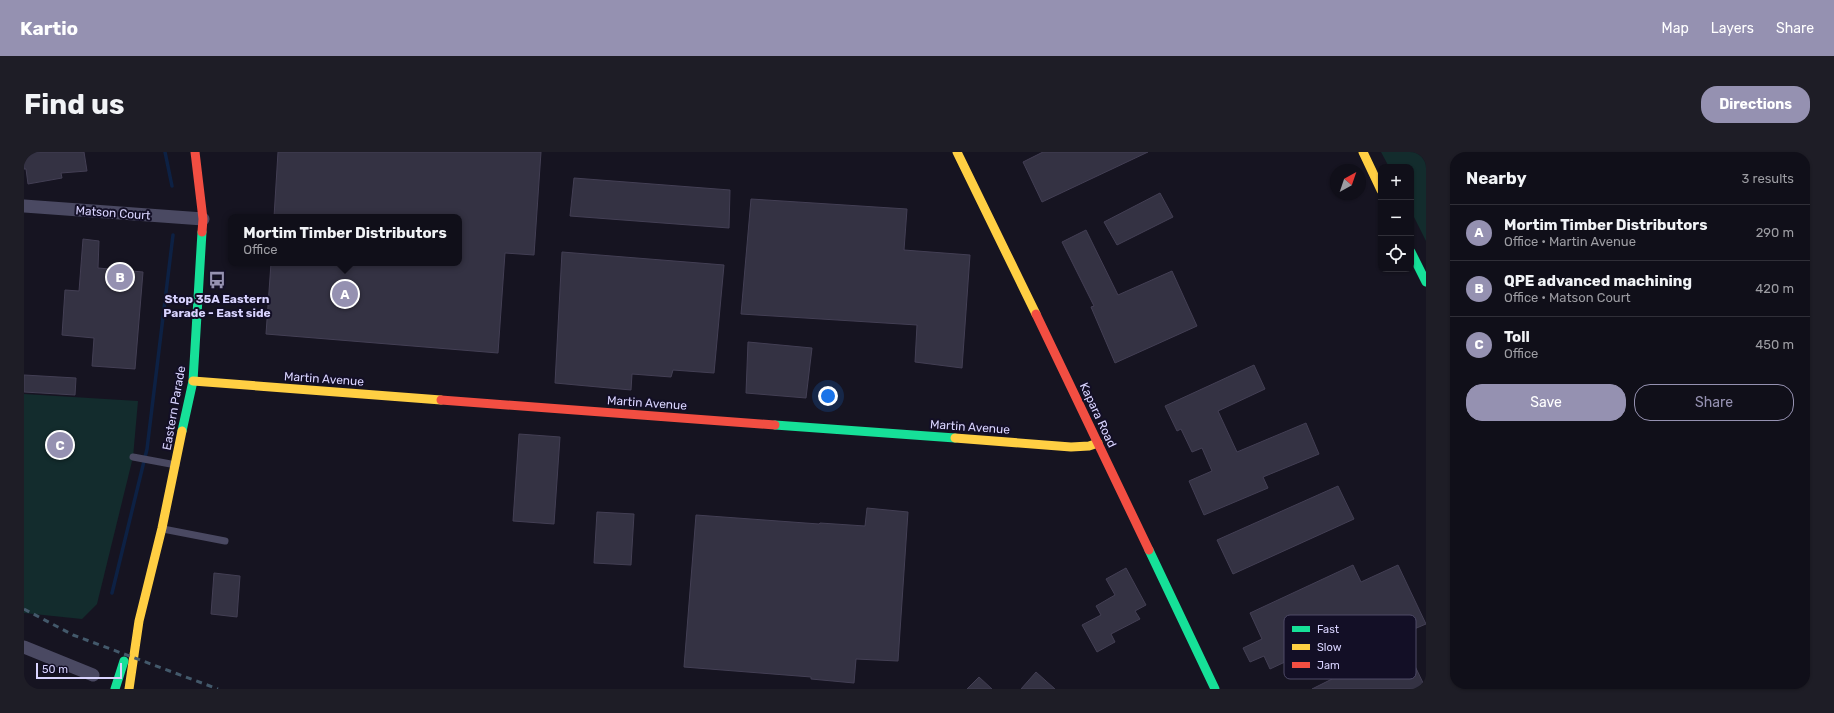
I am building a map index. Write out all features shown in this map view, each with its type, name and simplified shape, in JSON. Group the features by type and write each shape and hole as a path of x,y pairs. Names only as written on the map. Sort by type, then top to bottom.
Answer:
{"street":[{"name":"Eastern Parade","path":"129,689 140,618 162,528 193,381 203,219 195,152"},
{"name":"Kapara Road","path":"957,152 1215,689"},
{"path":"1363,152 1378,184"},
{"name":"Matson Court","path":"24,206 203,219"},
{"path":"1414,258 1426,282"},
{"name":"Martin Avenue","path":"193,381 1071,447 1089,446 1098,443"},
{"name":"Eastern Parade","path":"115,689 140,618"},
{"path":"24,647 93,675"}],"lane":[{"path":"133,457 176,465"},
{"path":"162,528 225,541"}],"green space":[{"path":"1381,152 1426,152 1426,241 1414,217 1414,164 1387,164"},
{"path":"24,394 138,401 133,457 97,604 82,619 24,613"}],"building":[{"path":"24,152 84,152 87,171 61,173 62,178 28,184 26,169 24,169"},
{"path":"278,152 541,152 534,255 505,253 498,353 266,334 271,266 462,266 462,214 274,214"},
{"path":"1043,152 1148,152 1042,202 1023,162"},
{"path":"574,178 730,190 729,228 570,216"},
{"path":"1160,193 1173,217 1117,245 1104,222"},
{"path":"751,199 907,209 904,250 970,255 962,368 915,362 917,325 741,314"},
{"path":"1086,230 1118,295 1172,271 1197,326 1115,363 1091,307 1094,306 1062,242"},
{"path":"83,239 99,241 98,268 143,272 135,369 92,366 94,338 62,335 65,290 79,291"},
{"path":"562,252 724,265 714,373 673,370 671,377 632,374 631,390 555,383"},
{"path":"748,342 812,348 806,398 746,393"},
{"path":"1254,365 1265,389 1218,411 1237,452 1306,423 1319,454 1263,477 1268,488 1204,515 1189,481 1212,471 1202,448 1192,452 1181,429 1177,431 1165,406"},
{"path":"24,375 76,378 75,395 24,392"},
{"path":"519,434 560,437 554,524 513,521"},
{"path":"1338,486 1354,519 1233,574 1217,540"},
{"path":"867,508 908,512 898,661 856,659 854,683 811,679 811,677 684,667 696,515 865,526"},
{"path":"597,512 634,514 631,565 594,563"},
{"path":"1353,565 1361,582 1398,565 1426,624 1416,628 1416,615 1284,615 1284,662 1270,669 1264,656 1250,662 1243,648 1262,639 1250,613"},
{"path":"1126,568 1146,605 1135,611 1140,619 1111,634 1115,642 1097,652 1082,625 1101,615 1096,606 1115,595 1106,579"},
{"path":"214,573 240,576 237,617 211,614"},
{"path":"1416,668 1426,689 1312,689 1332,679 1416,679"},
{"path":"1036,672 1055,689 1021,689"},
{"path":"979,677 992,689 967,689"}],"waterway":[{"path":"165,152 172,186"},
{"path":"112,593 147,449 173,235"}],"railway":[{"path":"24,609 73,635 218,689"}],"traffic: fast":[{"path":"182,431 193,381 202,232"},
{"path":"1414,258 1426,282"},
{"path":"775,425 955,438"},
{"path":"1149,550 1215,689"},
{"path":"115,689 124,661"}],"traffic: slow":[{"path":"957,152 1036,314"},
{"path":"1363,152 1378,184"},
{"path":"193,381 441,400"},
{"path":"129,689 139,621 162,528 182,431"},
{"path":"955,438 1071,447 1089,446 1098,443"}],"traffic: jam":[{"path":"195,152 203,219 202,232"},
{"path":"1036,314 1149,550"},
{"path":"441,400 775,425"}],"place":[{"name":"QPE advanced machining","path":"120,277"},
{"name":"Stop 35A Eastern Parade - East side","path":"217,280"},
{"name":"Mortim Timber Distributors","path":"345,294"},
{"name":"Toll","path":"60,445"}]}
